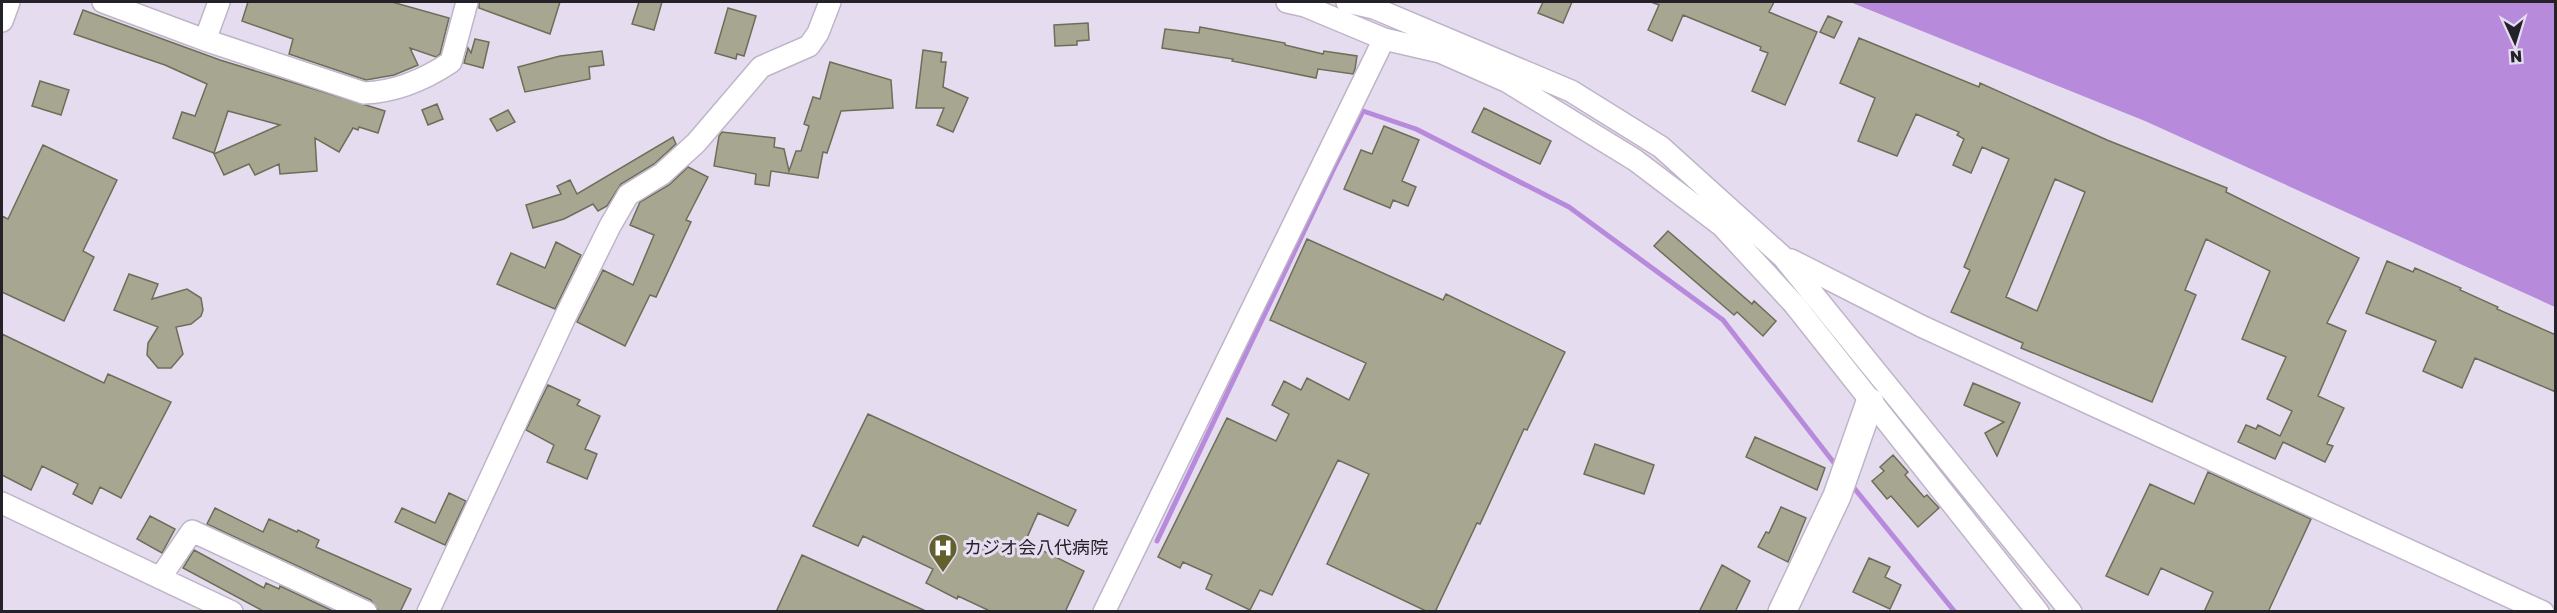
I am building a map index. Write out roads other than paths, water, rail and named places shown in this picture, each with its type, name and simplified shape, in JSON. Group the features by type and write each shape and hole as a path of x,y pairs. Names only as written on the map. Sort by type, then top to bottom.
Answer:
{"main road":[{"path":"1782,612 1837,496 1870,402"}],"street":[{"path":"2,21 9,2"},
{"path":"104,2 206,40 363,93 387,92 431,75 451,62 467,2"},
{"path":"206,40 219,2"},
{"path":"428,612 566,315 628,195 662,174 696,142 761,67 809,46 818,33 830,2"},
{"path":"1287,2 1305,6 1384,39 1440,51 1508,82 1635,160 1722,226 1794,304 2038,612"},
{"path":"1347,2 1374,8 1571,91 1661,147 1783,256 2071,612"},
{"path":"1104,612 1384,39"},
{"path":"1722,226 1921,326 2543,612"},
{"path":"2,503 232,612"},
{"path":"160,578 192,531 366,612"}],"waterway":[{"path":"1157,541 1363,111 1416,129 1569,207 1723,320 1838,468"},
{"path":"1850,483 1955,612"}],"place":[{"name":"カジオ会八代病院","path":"943,574"}]}
